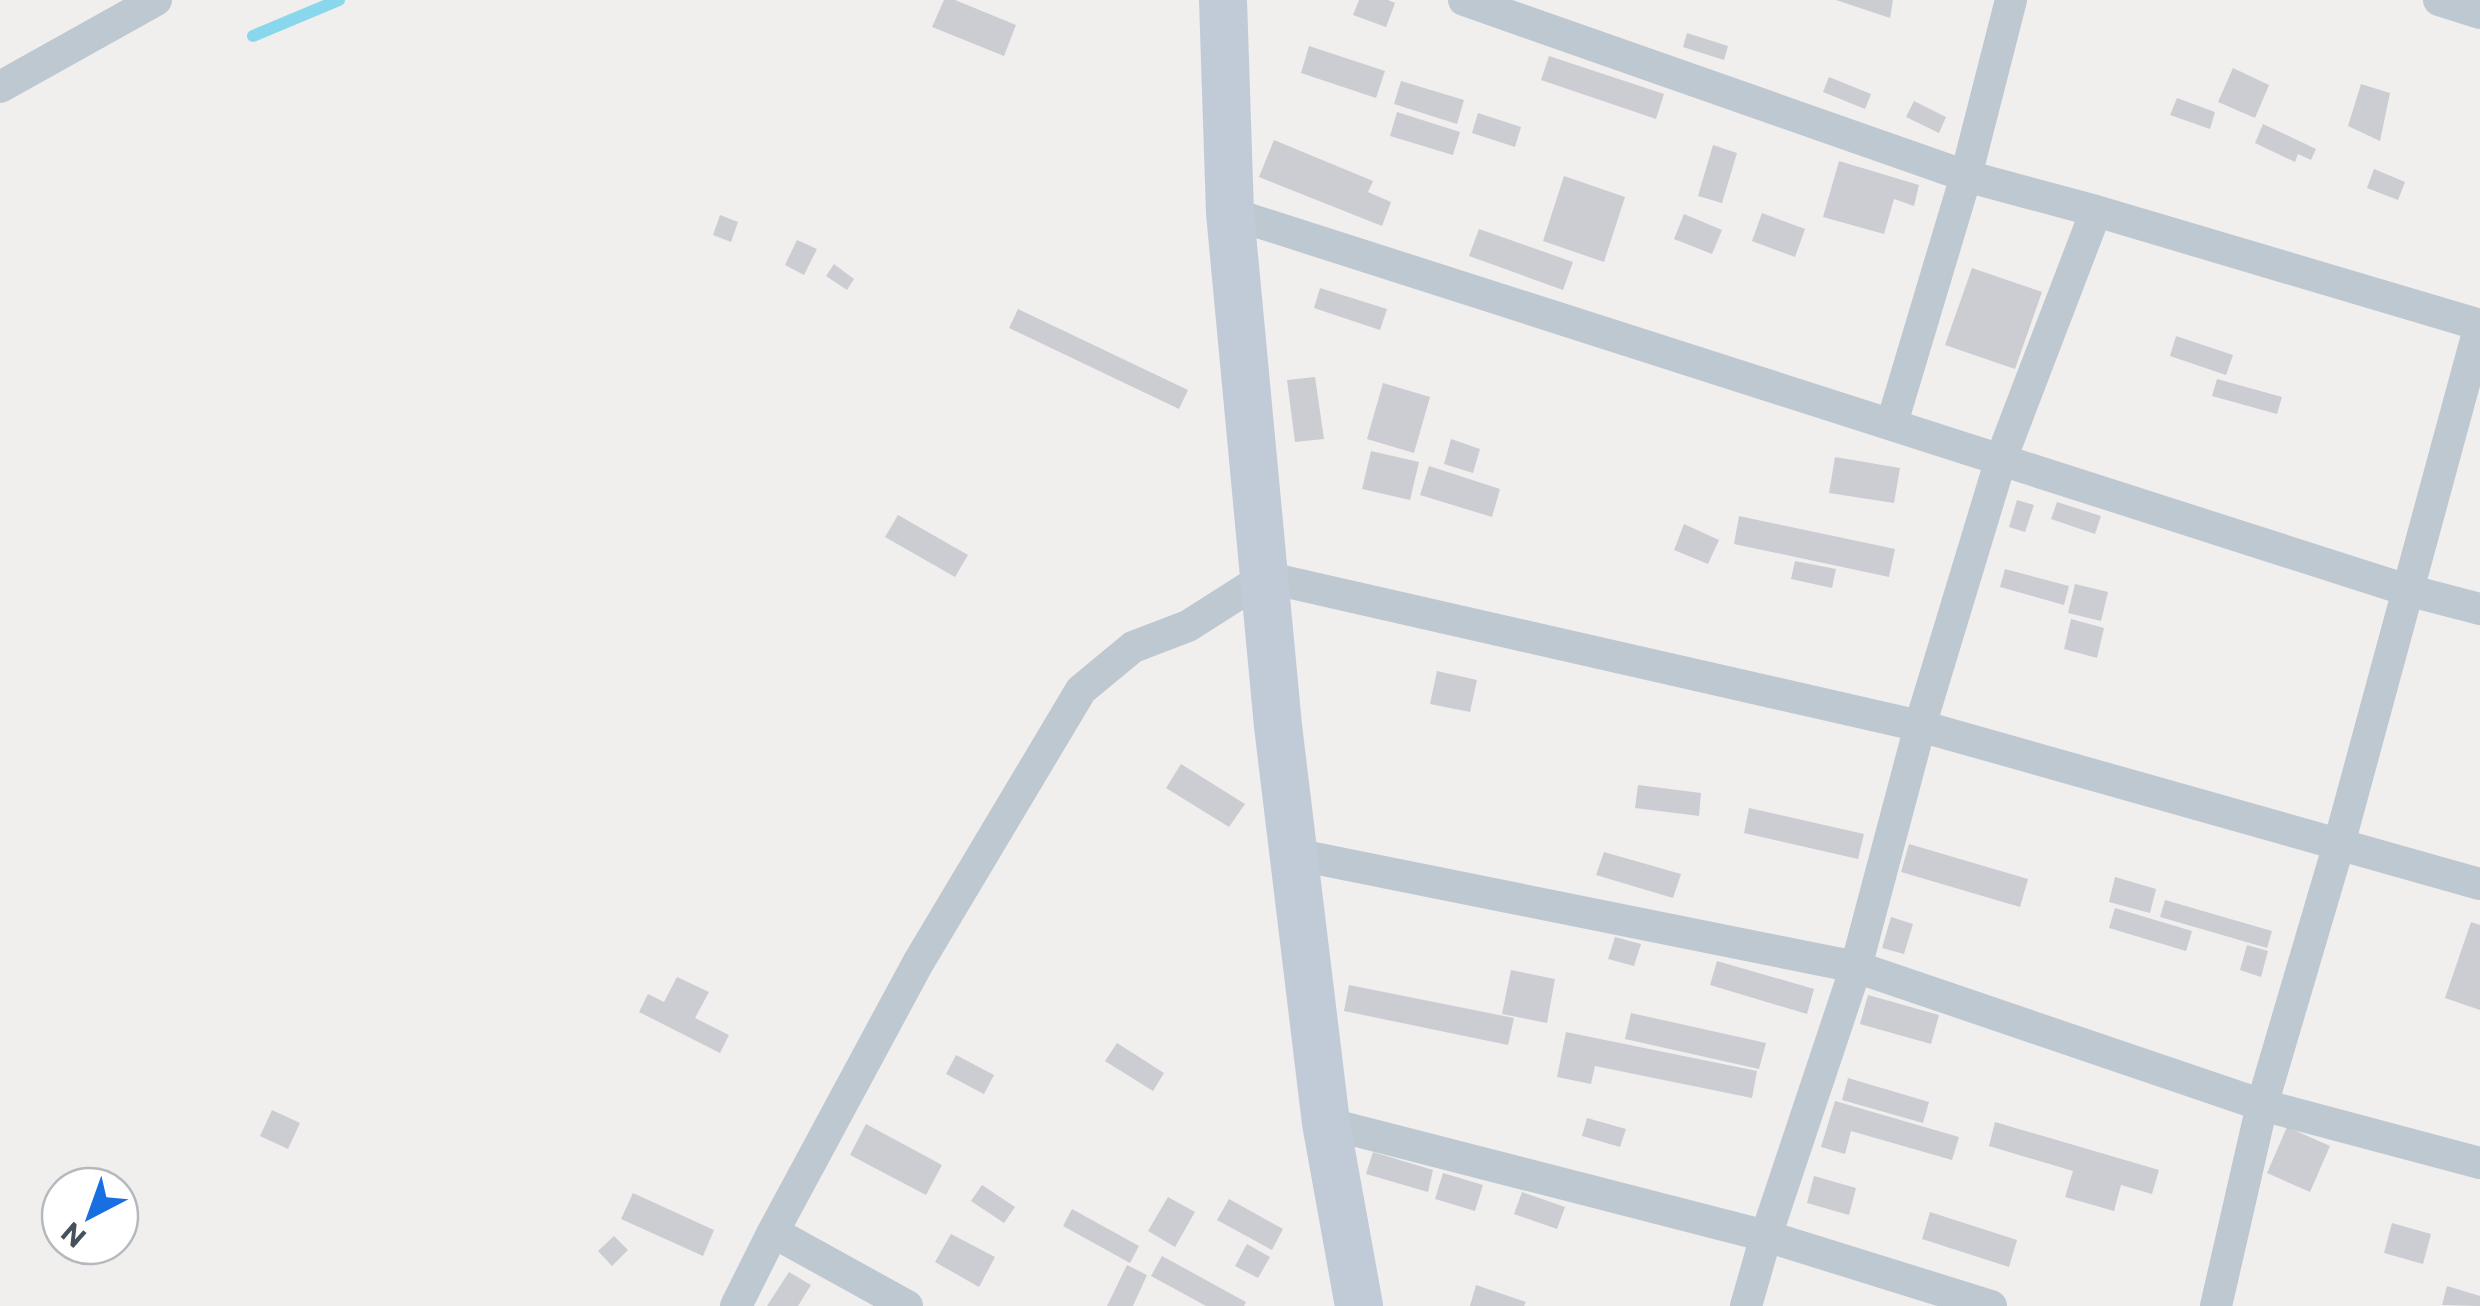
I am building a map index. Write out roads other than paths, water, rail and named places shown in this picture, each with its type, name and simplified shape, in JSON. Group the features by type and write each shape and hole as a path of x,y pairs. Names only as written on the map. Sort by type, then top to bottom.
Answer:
{"street":[{"path":"0,87 156,0"},
{"path":"1223,0 1230,212 1278,726 1326,1123 1359,1306"},
{"path":"1464,0 1966,176 2480,325 2340,844 2262,1105 2216,1306"},
{"path":"1892,423 1966,176 2011,0"},
{"path":"2439,0 2480,12"},
{"path":"1230,212 2408,590 2480,609"},
{"path":"1746,1306 1856,967 1920,726 2001,458 2096,212"},
{"path":"736,1306 918,963 1081,690 1132,647 1188,626 1265,578 1920,726 2480,884"},
{"path":"1294,854 1856,967 2262,1105 2480,1163"},
{"path":"1326,1123 1766,1236 1991,1306"},
{"path":"773,1232 907,1306"}],"waterway":[{"path":"253,36 339,0"}]}
